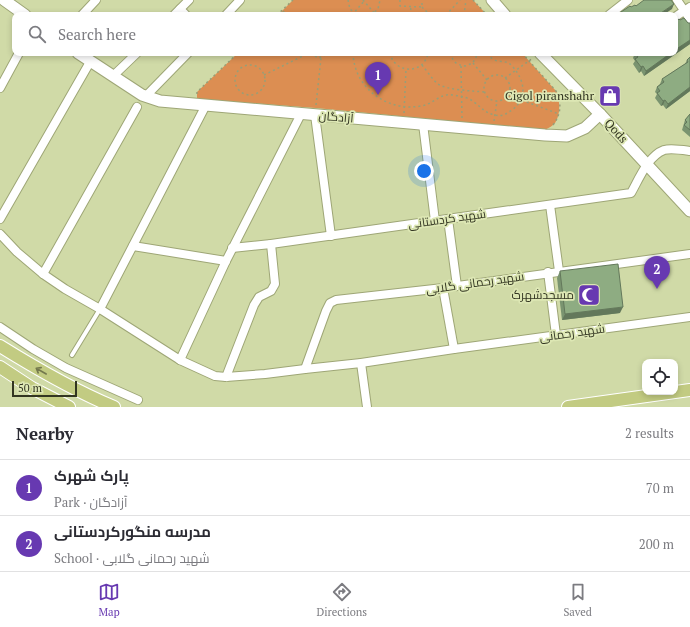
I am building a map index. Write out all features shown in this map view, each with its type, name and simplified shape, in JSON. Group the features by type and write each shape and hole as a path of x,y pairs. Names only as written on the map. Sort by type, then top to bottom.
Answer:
{"main road":[{"path":"0,346 42,372 86,396 114,407"},
{"path":"0,367 32,388 69,407"},
{"path":"568,407 690,390"}],"street":[{"path":"85,12 96,0"},
{"path":"181,12 189,0"},
{"path":"492,0 503,12"},
{"path":"613,12 628,0"},
{"path":"677,0 687,9 690,19"},
{"path":"229,12 238,1"},
{"path":"12,2 22,12"},
{"path":"678,15 687,9"},
{"path":"0,88 17,56"},
{"name":"آزادگان","path":"82,56 142,95 160,101 201,102 300,114 567,136 585,128 600,114"},
{"path":"113,76 133,56"},
{"path":"146,96 185,56"},
{"name":"Qods","path":"538,56 600,114 690,211"},
{"path":"0,219 90,62"},
{"path":"100,309 133,246 201,102"},
{"path":"43,274 137,107"},
{"path":"180,360 232,248 300,114"},
{"path":"315,115 330,236"},
{"path":"423,124 435,221"},
{"path":"647,166 656,156 665,150 690,151"},
{"name":"شهید کردستانی","path":"232,248 330,236 631,193 647,166"},
{"path":"550,205 559,271"},
{"path":"448,219 457,286"},
{"name":"شهید رحمانی","path":"0,234 17,252 43,274 65,289 100,309 180,360 215,376 226,377 265,374 305,368 361,363 690,317"},
{"path":"226,377 254,305 259,297 272,291 275,284 271,244"},
{"path":"133,246 226,261"},
{"name":"شهید رحمانی گلابی","path":"305,368 326,311 330,303 336,300 443,288 548,272 690,254"},
{"path":"548,272 556,335"},
{"path":"443,288 454,349"},
{"path":"0,327 33,349 66,368 138,400"},
{"path":"361,363 367,407"}],"lane":[{"path":"72,355 100,309"}],"path":[{"path":"282,10 293,0"},
{"path":"348,0 350,9 353,12"},
{"path":"355,12 364,0 373,12"},
{"path":"376,12 380,0"},
{"path":"400,0 400,6 422,6"},
{"path":"422,0 422,6 427,12"},
{"path":"449,12 460,0"},
{"path":"464,12 466,0"},
{"path":"473,0 484,12"},
{"path":"410,12 411,6"},
{"path":"201,102 197,92 235,56"},
{"path":"264,76 304,56"},
{"path":"314,56 321,58 324,56"},
{"path":"353,56 354,66 362,82 368,90 381,100 396,105 422,106 449,94 461,96 475,103 483,111 501,116 517,107 522,100 523,93 521,78 507,62 498,61 490,56"},
{"path":"391,56 394,63 399,67 406,69 412,69 422,65 427,56"},
{"path":"452,56 453,62 461,66 473,63 476,56"},
{"path":"525,56 556,92"},
{"path":"506,78 536,56"},
{"path":"315,115 321,58"},
{"path":"473,63 487,80"},
{"path":"422,65 438,84 461,90 484,92 489,98 497,101 508,95 510,86 506,78 498,75 487,80 484,92"},
{"path":"248,66 258,68 264,76 264,85 258,93 254,95 241,92 235,84 235,79 239,70 248,66"},
{"path":"461,66 462,128"},
{"path":"404,117 406,69"},
{"path":"508,95 559,114"},
{"path":"493,130 497,101"}],"shaded area":[{"path":"293,0 473,0 484,12 281,12"},
{"path":"235,56 525,56 556,91 559,111 554,124 545,130 316,108 197,99 197,92"}],"building":[{"path":"644,0 671,0 674,4 662,12 621,12 630,6 636,6"},
{"path":"684,18 688,23 690,23 690,40 678,48 678,20"},
{"path":"637,56 667,56 646,71 635,59"},
{"path":"690,57 690,87 668,104 665,100 663,101 657,93 660,91 657,87 664,82 662,79 688,62 687,60"},
{"path":"690,114 690,130 684,125 687,122 685,120"},
{"name":"مسجدشهرک","path":"618,264 623,307 565,314 560,271"}],"place":[{"name":"پارک شهرک","path":"378,95"},
{"name":"Cigol piranshahr","path":"610,96"},
{"name":"مدرسه منگورکردستانی","path":"657,289"},
{"name":"مسجدشهرک","path":"589,295"}]}
